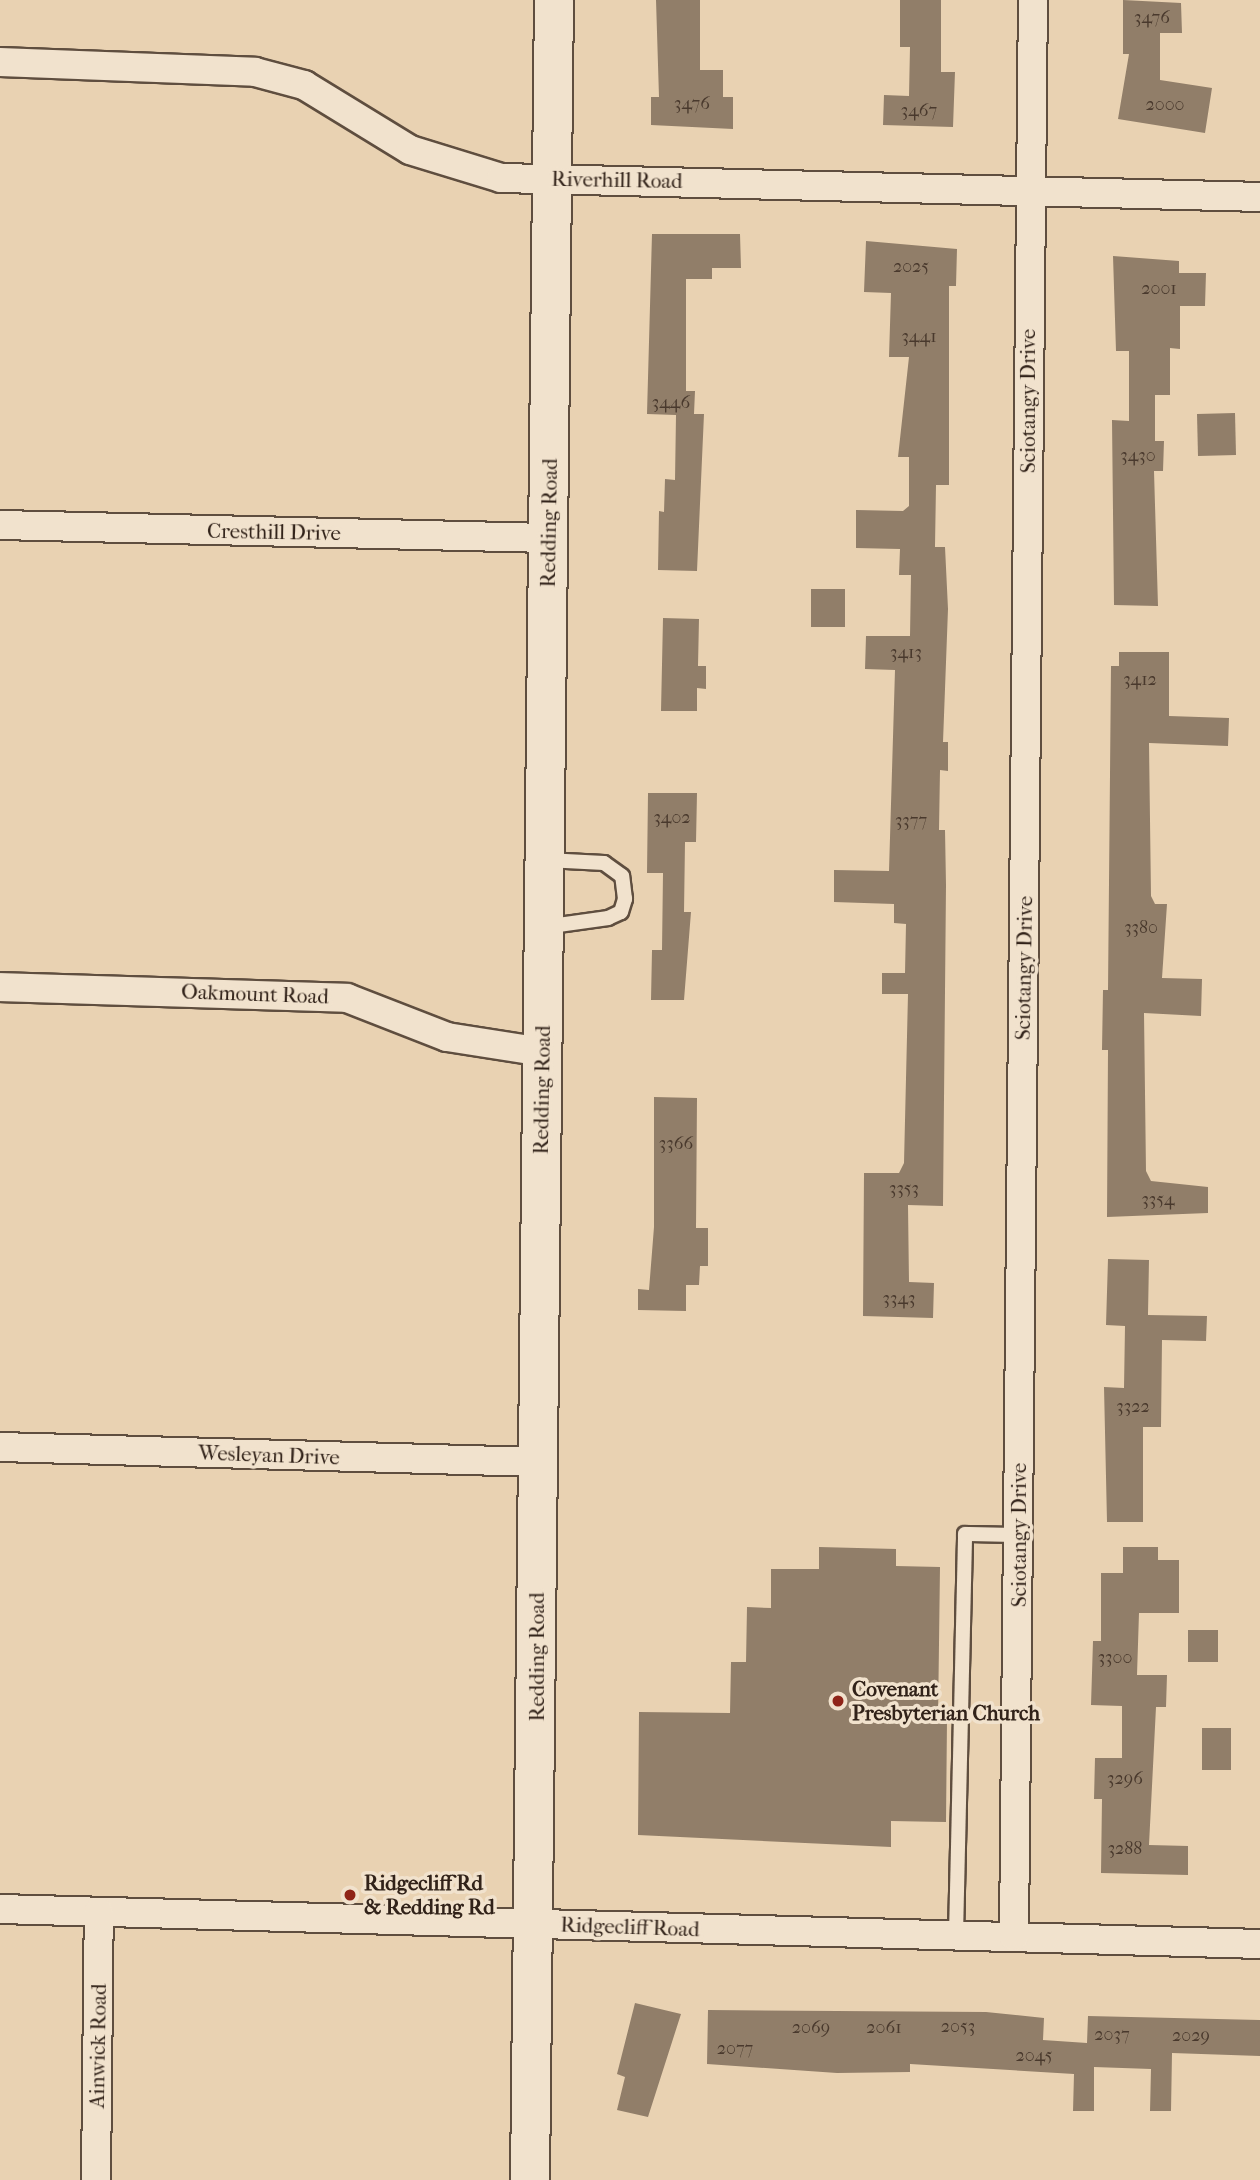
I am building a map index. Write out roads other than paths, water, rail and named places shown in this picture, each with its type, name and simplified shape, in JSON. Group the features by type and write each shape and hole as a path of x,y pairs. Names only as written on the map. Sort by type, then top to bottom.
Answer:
{"main road":[{"name":"Redding Road","path":"530,2180 535,1924 554,0"}],"street":[{"name":"Sciotangy Drive","path":"1014,1936 1033,0"},
{"name":"Riverhill Road","path":"0,62 255,72 304,85 442,164 501,178 1260,197"},
{"name":"Cresthill Drive","path":"0,525 549,538"},
{"name":"Oakmount Road","path":"0,987 347,998 447,1037 543,1052"},
{"name":"Wesleyan Drive","path":"0,1447 538,1462"},
{"name":"Ridgecliff Road","path":"0,1909 1260,1944"},
{"name":"Ainwick Road","path":"96,2180 99,1912"}],"lane":[{"path":"544,860 604,863 622,876 625,899 621,912 608,918 544,927"},
{"path":"956,1935 965,1534 1019,1535"}],"place":[{"name":"Covenant Presbyterian Church","path":"838,1701"},
{"name":"Ridgecliff Rd & Redding Rd","path":"350,1895"}]}
